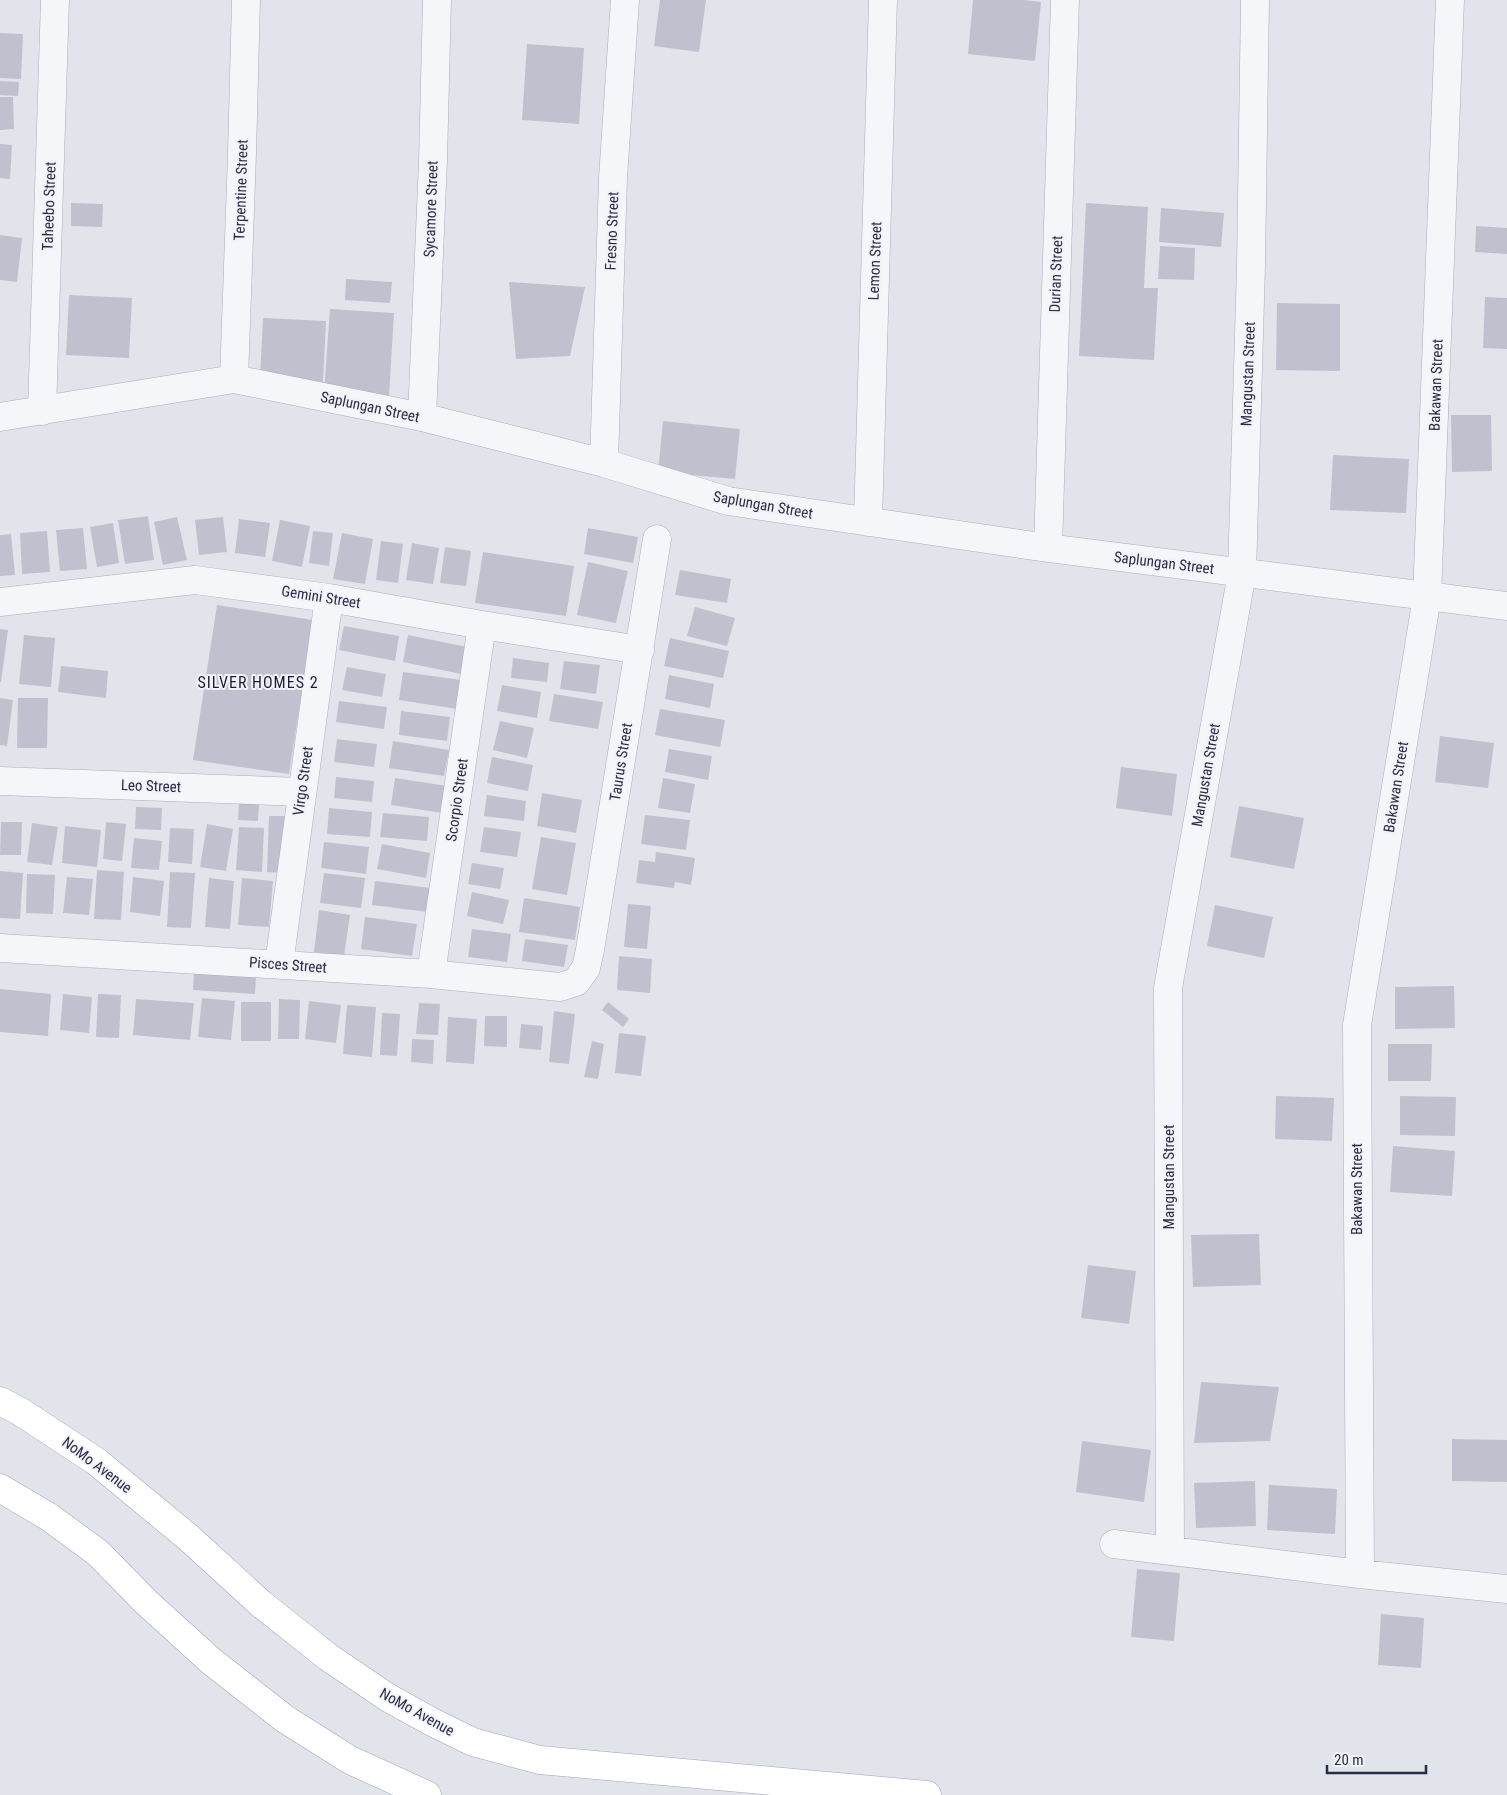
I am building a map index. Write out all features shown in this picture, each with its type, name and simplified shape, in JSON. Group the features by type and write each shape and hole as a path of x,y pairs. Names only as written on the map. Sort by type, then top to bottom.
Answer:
{"main road":[{"name":"NoMo Avenue","path":"0,1401 21,1412 97,1462 189,1538 260,1603 328,1657 387,1697 473,1742 540,1760 926,1795"},
{"path":"0,1488 49,1517 98,1553 146,1602 211,1661 285,1718 350,1760 427,1795"}],"street":[{"name":"Taheebo Street","path":"42,411 55,0"},
{"name":"Terpentine Street","path":"234,380 246,0"},
{"name":"Sycamore Street","path":"422,417 433,161 437,0"},
{"name":"Fresno Street","path":"604,463 613,178 625,0"},
{"name":"Lemon Street","path":"868,522 883,0"},
{"name":"Durian Street","path":"1048,548 1065,0"},
{"name":"Mangustan Street","path":"1170,1551 1168,988 1242,573 1251,256 1255,0"},
{"name":"Bakawan Street","path":"1360,1574 1356,1025 1427,597 1450,0"},
{"name":"Saplungan Street","path":"0,418 234,380 422,417 604,463 728,502 1048,548 1507,606"},
{"name":"Taurus Street","path":"576,982 586,968 590,950 657,539"},
{"name":"Gemini Street","path":"0,602 195,580 329,598 640,650"},
{"name":"Virgo Street","path":"279,964 329,598"},
{"name":"Scorpio Street","path":"431,974 482,625"},
{"name":"Leo Street","path":"0,781 302,792"},
{"name":"Pisces Street","path":"0,948 431,974 550,987 560,987 576,982"},
{"path":"1114,1544 1360,1574 1507,1589"}],"building":[{"path":"660,0 706,0 699,52 654,46"},
{"path":"973,0 1041,2 1035,61 968,54"},
{"path":"0,33 23,34 21,79 0,78"},
{"path":"527,44 584,48 579,124 522,120"},
{"path":"0,81 19,82 18,96 0,95"},
{"path":"0,97 13,97 14,129 0,130"},
{"path":"0,144 12,145 10,179 0,178"},
{"path":"71,203 103,204 102,227 71,226"},
{"path":"1086,203 1148,207 1144,288 1158,288 1154,360 1079,356"},
{"path":"1161,208 1224,213 1221,247 1159,242"},
{"path":"1476,226 1507,228 1507,254 1475,252"},
{"path":"0,235 22,238 17,282 0,280"},
{"path":"1160,246 1195,248 1194,280 1158,279"},
{"path":"346,279 392,282 390,303 345,300"},
{"path":"509,282 585,287 570,356 516,359"},
{"path":"69,295 132,298 129,358 66,355"},
{"path":"1485,297 1507,298 1507,349 1483,348"},
{"path":"1277,303 1340,304 1340,371 1276,370"},
{"path":"330,309 394,313 389,396 324,392"},
{"path":"263,318 326,321 323,382 260,378"},
{"path":"1451,415 1491,415 1492,471 1452,472"},
{"path":"663,421 740,429 735,479 658,472"},
{"path":"1333,455 1409,459 1406,513 1330,510"},
{"path":"148,516 154,560 125,564 118,520"},
{"path":"177,517 187,560 163,565 154,522"},
{"path":"223,517 227,552 199,555 195,520"},
{"path":"239,519 270,523 265,557 235,553"},
{"path":"280,520 310,526 302,567 272,561"},
{"path":"113,523 119,563 97,567 90,527"},
{"path":"83,528 87,569 60,571 56,530"},
{"path":"588,528 638,537 633,563 584,554"},
{"path":"47,531 50,572 22,574 20,533"},
{"path":"313,531 333,533 329,566 309,563"},
{"path":"342,533 373,539 365,584 333,579"},
{"path":"11,534 15,575 0,576 0,535"},
{"path":"381,541 403,544 398,583 376,580"},
{"path":"412,543 439,548 433,584 406,580"},
{"path":"445,547 471,551 466,586 440,583"},
{"path":"483,552 574,566 566,616 475,603"},
{"path":"588,562 628,571 616,623 577,615"},
{"path":"680,570 731,579 727,603 675,595"},
{"path":"217,605 313,620 289,774 193,760"},
{"path":"695,607 735,618 727,646 687,636"},
{"path":"344,626 399,636 395,661 339,650"},
{"path":"0,629 8,630 1,682 0,682"},
{"path":"24,635 55,638 51,687 19,684"},
{"path":"408,635 467,647 461,674 403,662"},
{"path":"670,638 729,651 723,678 664,666"},
{"path":"513,658 549,663 547,682 511,678"},
{"path":"564,661 600,665 596,694 560,689"},
{"path":"61,666 108,671 106,698 58,692"},
{"path":"347,667 386,674 382,697 342,690"},
{"path":"403,672 461,680 457,709 399,700"},
{"path":"669,675 714,684 710,708 665,699"},
{"path":"502,685 541,692 537,718 497,711"},
{"path":"554,694 603,702 598,729 549,721"},
{"path":"0,698 13,700 7,746 0,745"},
{"path":"18,698 48,698 47,748 17,748"},
{"path":"339,701 387,707 384,729 336,722"},
{"path":"660,709 725,720 720,747 655,735"},
{"path":"401,711 450,717 447,741 399,735"},
{"path":"500,721 534,728 527,758 493,750"},
{"path":"1440,736 1494,743 1488,788 1435,782"},
{"path":"337,739 377,744 374,767 334,762"},
{"path":"393,741 449,750 444,776 389,768"},
{"path":"669,749 712,756 708,780 665,772"},
{"path":"492,757 533,765 528,791 487,783"},
{"path":"1121,767 1177,774 1172,816 1116,808"},
{"path":"336,777 374,781 372,802 334,798"},
{"path":"395,778 447,786 442,813 391,805"},
{"path":"663,778 695,784 690,813 658,808"},
{"path":"542,793 582,800 576,833 537,826"},
{"path":"487,795 526,801 524,821 484,816"},
{"path":"239,803 259,804 258,821 238,820"},
{"path":"1239,806 1304,818 1294,869 1230,857"},
{"path":"136,807 162,808 161,830 135,829"},
{"path":"329,808 372,812 370,837 327,834"},
{"path":"383,813 429,817 427,841 380,837"},
{"path":"645,815 690,820 686,850 641,844"},
{"path":"269,816 287,816 286,873 267,872"},
{"path":"1,822 22,822 21,855 0,855"},
{"path":"106,822 126,824 122,861 103,859"},
{"path":"32,823 58,827 52,865 27,862"},
{"path":"207,824 233,829 226,871 200,867"},
{"path":"65,826 101,830 97,867 62,863"},
{"path":"239,827 264,828 262,872 236,870"},
{"path":"484,827 521,832 517,857 480,852"},
{"path":"170,828 194,829 192,864 168,862"},
{"path":"541,837 576,843 567,895 532,889"},
{"path":"134,838 162,841 159,870 131,868"},
{"path":"324,842 369,847 366,874 321,868"},
{"path":"382,844 430,853 426,878 377,869"},
{"path":"656,852 695,858 691,885 675,882 674,888 636,883 639,860 655,862"},
{"path":"472,863 504,868 500,889 468,884"},
{"path":"97,870 124,872 121,920 94,919"},
{"path":"0,871 23,873 20,919 0,918"},
{"path":"170,872 195,873 191,928 167,927"},
{"path":"324,873 365,878 361,908 320,903"},
{"path":"27,874 55,875 53,914 26,913"},
{"path":"67,877 93,879 89,915 63,913"},
{"path":"133,877 164,881 160,916 130,912"},
{"path":"209,878 234,881 230,929 205,927"},
{"path":"242,878 273,881 269,927 238,925"},
{"path":"375,881 431,888 428,912 372,905"},
{"path":"472,892 509,900 503,924 467,916"},
{"path":"524,898 580,907 575,940 519,932"},
{"path":"628,904 651,906 647,949 624,947"},
{"path":"1215,905 1273,917 1264,958 1207,946"},
{"path":"319,910 350,915 344,956 314,952"},
{"path":"365,917 417,924 412,956 361,949"},
{"path":"472,929 511,934 507,962 468,957"},
{"path":"525,939 568,945 564,967 522,961"},
{"path":"619,956 652,959 650,993 617,990"},
{"path":"194,972 256,976 255,994 193,990"},
{"path":"1454,986 1455,1028 1395,1029 1395,987"},
{"path":"0,989 51,994 48,1036 0,1032"},
{"path":"63,994 92,997 89,1033 60,1030"},
{"path":"98,994 121,995 119,1038 96,1037"},
{"path":"202,998 235,1001 231,1040 198,1037"},
{"path":"136,999 194,1003 190,1040 133,1035"},
{"path":"279,999 300,1000 299,1039 278,1039"},
{"path":"309,1001 341,1005 336,1043 305,1039"},
{"path":"241,1002 271,1002 271,1041 241,1041"},
{"path":"608,1002 629,1019 623,1027 602,1010"},
{"path":"419,1003 440,1004 438,1035 416,1034"},
{"path":"347,1005 376,1007 372,1057 343,1054"},
{"path":"554,1011 575,1014 569,1064 549,1062"},
{"path":"382,1013 400,1014 397,1056 380,1055"},
{"path":"485,1016 507,1016 507,1047 484,1046"},
{"path":"448,1017 477,1019 474,1064 446,1062"},
{"path":"521,1024 543,1026 541,1050 519,1048"},
{"path":"619,1033 646,1036 641,1076 615,1073"},
{"path":"412,1039 434,1040 433,1064 411,1062"},
{"path":"592,1041 604,1044 598,1079 584,1077"},
{"path":"1388,1044 1432,1044 1431,1081 1388,1081"},
{"path":"1276,1096 1334,1098 1332,1141 1275,1139"},
{"path":"1400,1096 1456,1097 1455,1136 1400,1135"},
{"path":"1393,1146 1455,1151 1452,1196 1390,1192"},
{"path":"1259,1234 1261,1285 1193,1287 1191,1235"},
{"path":"1088,1265 1136,1271 1129,1324 1081,1318"},
{"path":"1201,1382 1279,1387 1270,1441 1194,1443"},
{"path":"1452,1439 1507,1440 1507,1482 1452,1481"},
{"path":"1082,1441 1151,1450 1144,1502 1076,1492"},
{"path":"1255,1481 1256,1526 1196,1528 1194,1483"},
{"path":"1269,1485 1337,1489 1335,1534 1267,1530"},
{"path":"1137,1569 1180,1573 1174,1641 1131,1637"},
{"path":"1381,1614 1424,1618 1421,1668 1378,1665"}],"district":[{"name":"SILVER HOMES 2","path":"258,682"}]}
